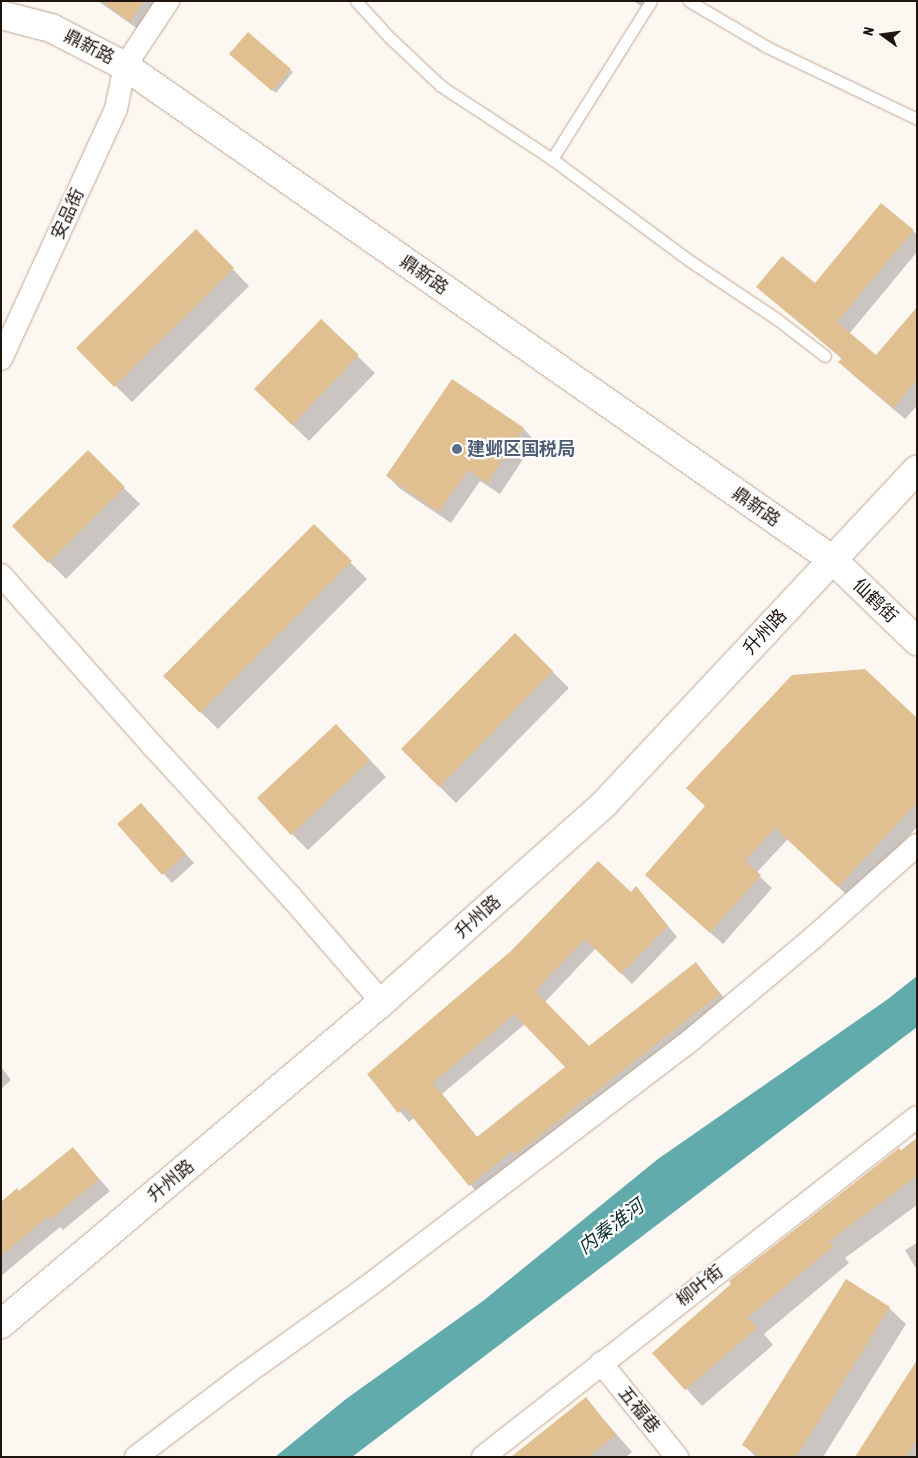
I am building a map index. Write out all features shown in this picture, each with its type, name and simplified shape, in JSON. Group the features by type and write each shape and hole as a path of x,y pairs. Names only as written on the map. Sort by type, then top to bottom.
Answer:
{"main road":[{"name":"鼎新路","path":"1,14 50,28 125,66 833,560"},
{"name":"升州路","path":"1,1324 382,1002 604,804 917,470"},
{"name":"仙鹤街","path":"833,560 917,641"}],"street":[{"path":"125,66 168,1"},
{"name":"安品街","path":"1,359 116,109 125,66"},
{"path":"1,575 291,897 382,1002"},
{"path":"136,1457 244,1375 367,1287 685,1045 814,937 917,845"},
{"name":"柳叶街","path":"483,1457 917,1116"},
{"name":"五福巷","path":"601,1363 677,1457"}],"lane":[{"path":"356,1 441,86 552,160 687,260 778,320 825,356"},
{"path":"552,160 651,1"},
{"path":"689,1 767,47 917,119"}],"water":[{"name":"内秦淮河","path":"917,976 917,1027 352,1457 275,1457 346,1399 483,1301 658,1159 888,999"}],"building":[{"path":"101,1 144,1 130,22"},
{"path":"248,32 291,69 272,91 229,54"},
{"path":"881,203 914,230 837,322 876,355 917,307 917,380 893,408 838,362 842,358 756,287 782,256 815,283"},
{"path":"196,229 234,268 114,387 76,348"},
{"path":"321,319 359,355 292,425 254,389"},
{"name":"建邺区国税局","path":"452,379 524,428 487,483 468,470 439,512 386,476"},
{"path":"88,450 125,487 48,563 12,526"},
{"path":"314,524 352,561 200,713 163,676"},
{"path":"515,633 553,671 439,787 401,749"},
{"path":"865,669 917,718 917,803 838,887 775,828 745,861 761,875 710,933 645,875 705,806 686,788 792,675"},
{"path":"336,724 370,760 291,835 257,798"},
{"path":"141,803 186,854 162,875 117,824"},
{"path":"598,861 631,892 636,886 668,926 621,974 585,939 535,991 589,1046 696,962 720,994 515,1155 512,1151 469,1186 404,1107 398,1113 367,1074 511,951","holes":["514,1014 565,1067 477,1137 433,1083"]},
{"path":"917,1138 917,1176 829,1241 834,1246 748,1317 757,1328 685,1390 652,1353 731,1284 729,1281 899,1148 901,1151"},
{"path":"73,1147 99,1179 51,1219 48,1216 1,1256 1,1202 17,1188 19,1191"},
{"path":"846,1279 890,1307 796,1457 761,1457 742,1445"},
{"path":"917,1360 917,1439 906,1457 855,1457"},
{"path":"586,1397 616,1435 588,1457 511,1457"}],"place":[{"name":"建邺区国税局","path":"457,449"}]}
